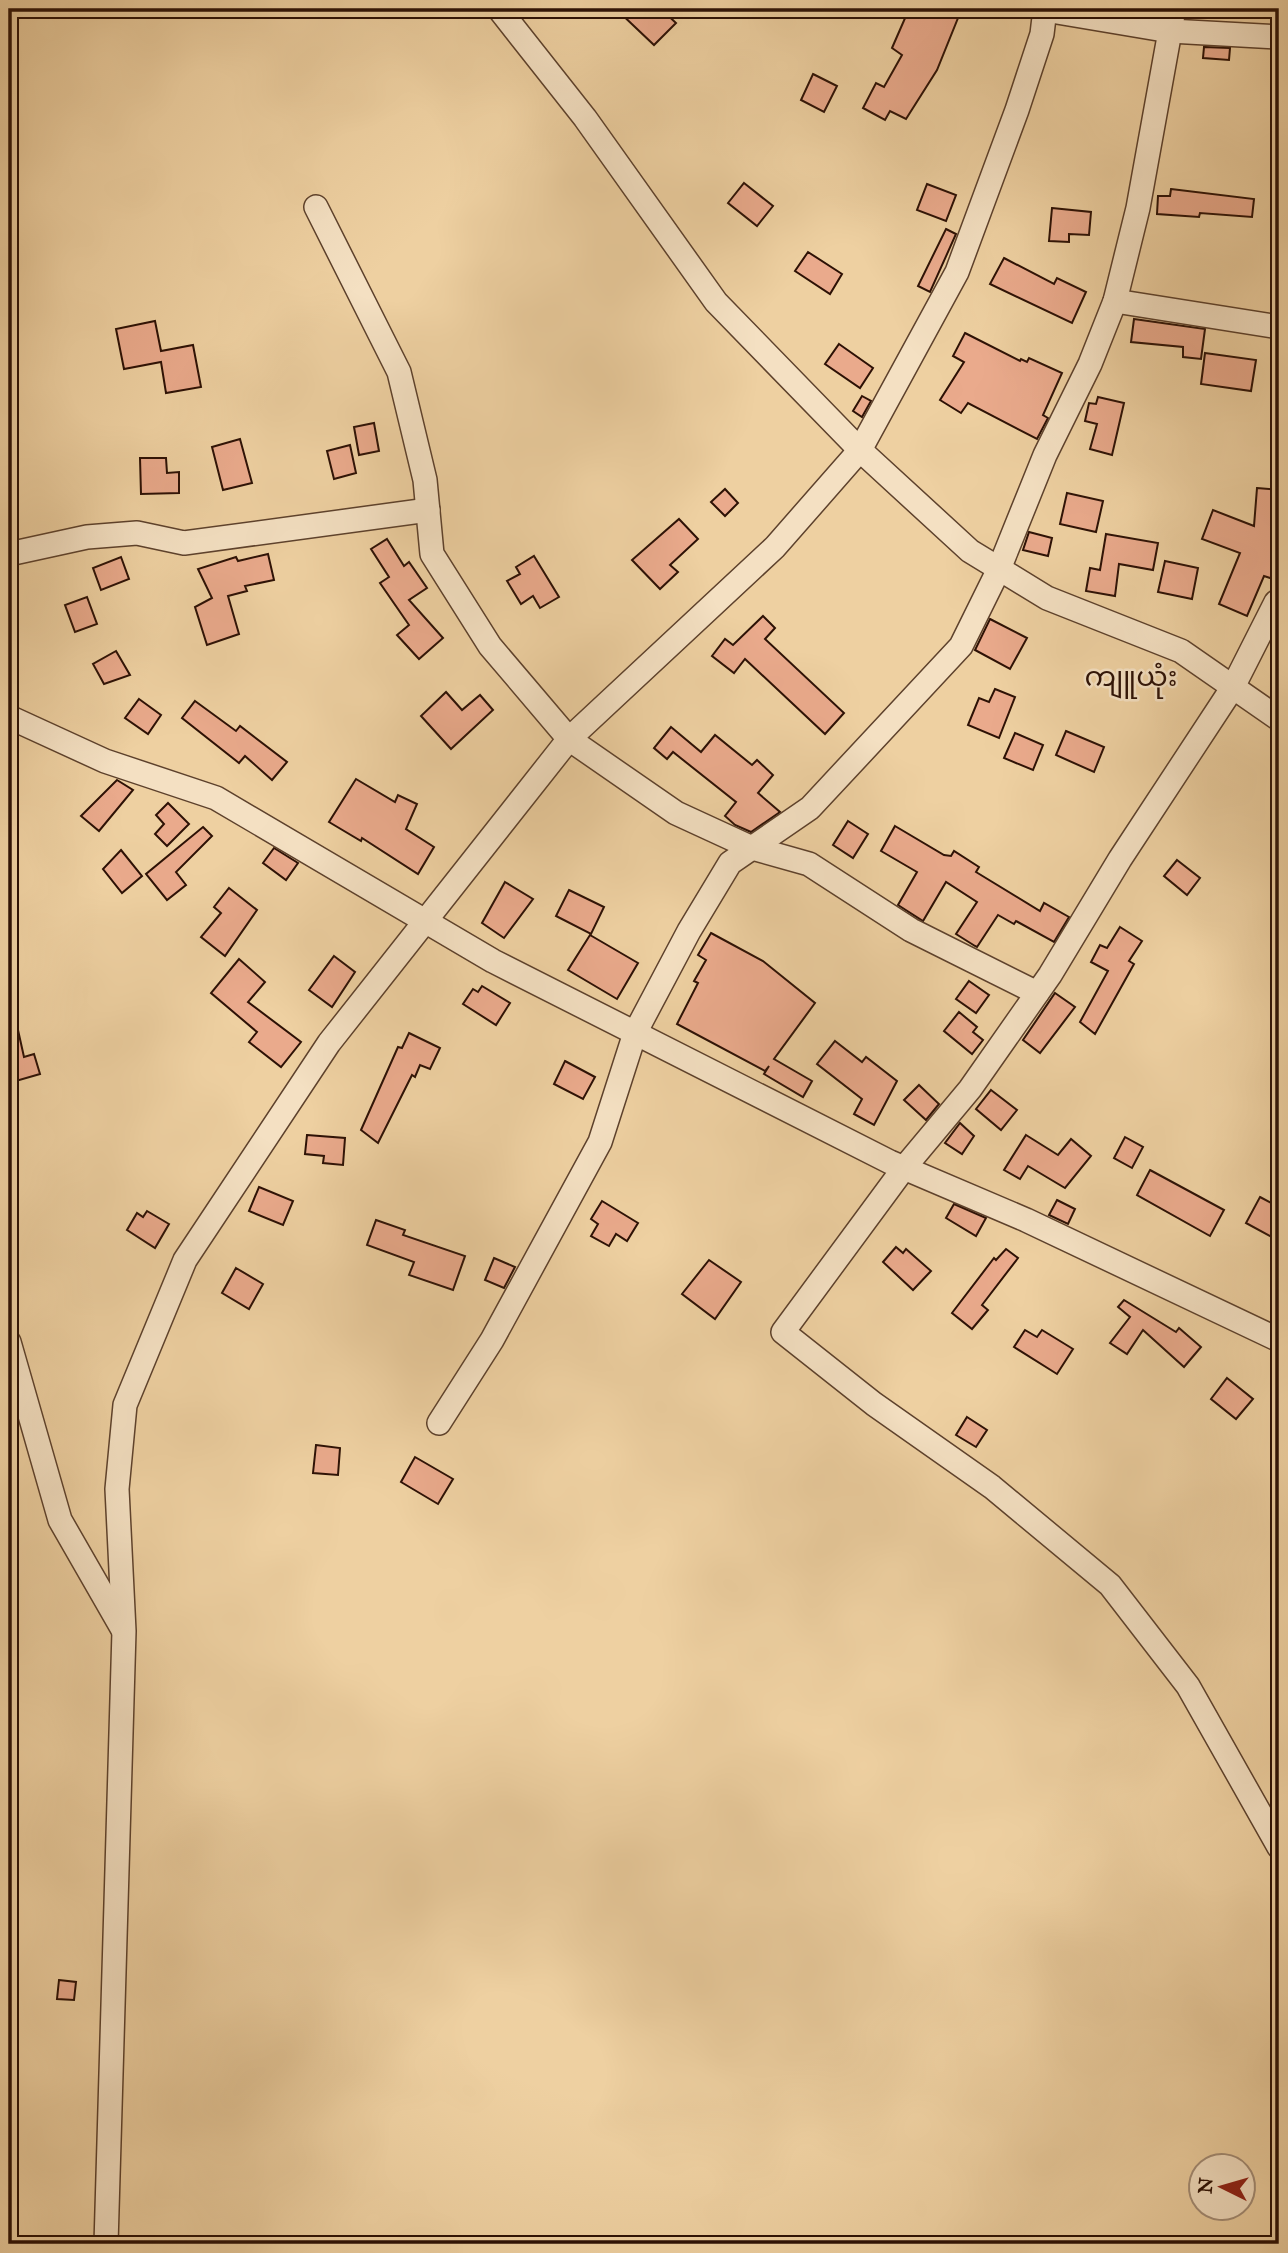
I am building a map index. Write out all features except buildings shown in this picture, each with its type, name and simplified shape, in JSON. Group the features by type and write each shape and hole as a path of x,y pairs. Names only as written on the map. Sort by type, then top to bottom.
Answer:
{"street":[{"path":"499,9 585,118 716,302 860,450 970,551 1047,598 1181,651 1279,719"},
{"path":"106,2244 124,1630 117,1489 125,1405 185,1260 329,1043 569,739 775,547 860,450 957,272 1042,34 1043,9 1172,20 1279,37"},
{"path":"439,1423 492,1340 600,1142 635,1033 689,931 730,863 810,808 961,646 999,569 1045,455 1090,364 1115,301 1138,208 1172,20"},
{"path":"316,207 399,372 425,480 432,554 490,646 569,739 676,814 752,848 809,864 911,930 1037,993"},
{"path":"1115,301 1279,327"},
{"path":"9,554 87,537 137,533 184,543 428,510"},
{"path":"1276,601 1233,687 1119,859 1037,993 970,1089 904,1168 783,1332 874,1404 992,1487 1110,1586 1188,1686 1279,1847"},
{"path":"9,716 105,761 216,798 493,961 904,1168 1026,1220 1279,1340"},
{"path":"9,1342 60,1520 124,1630"}],"district":[{"name":"ကျူယုံး","path":"1131,676"}]}
